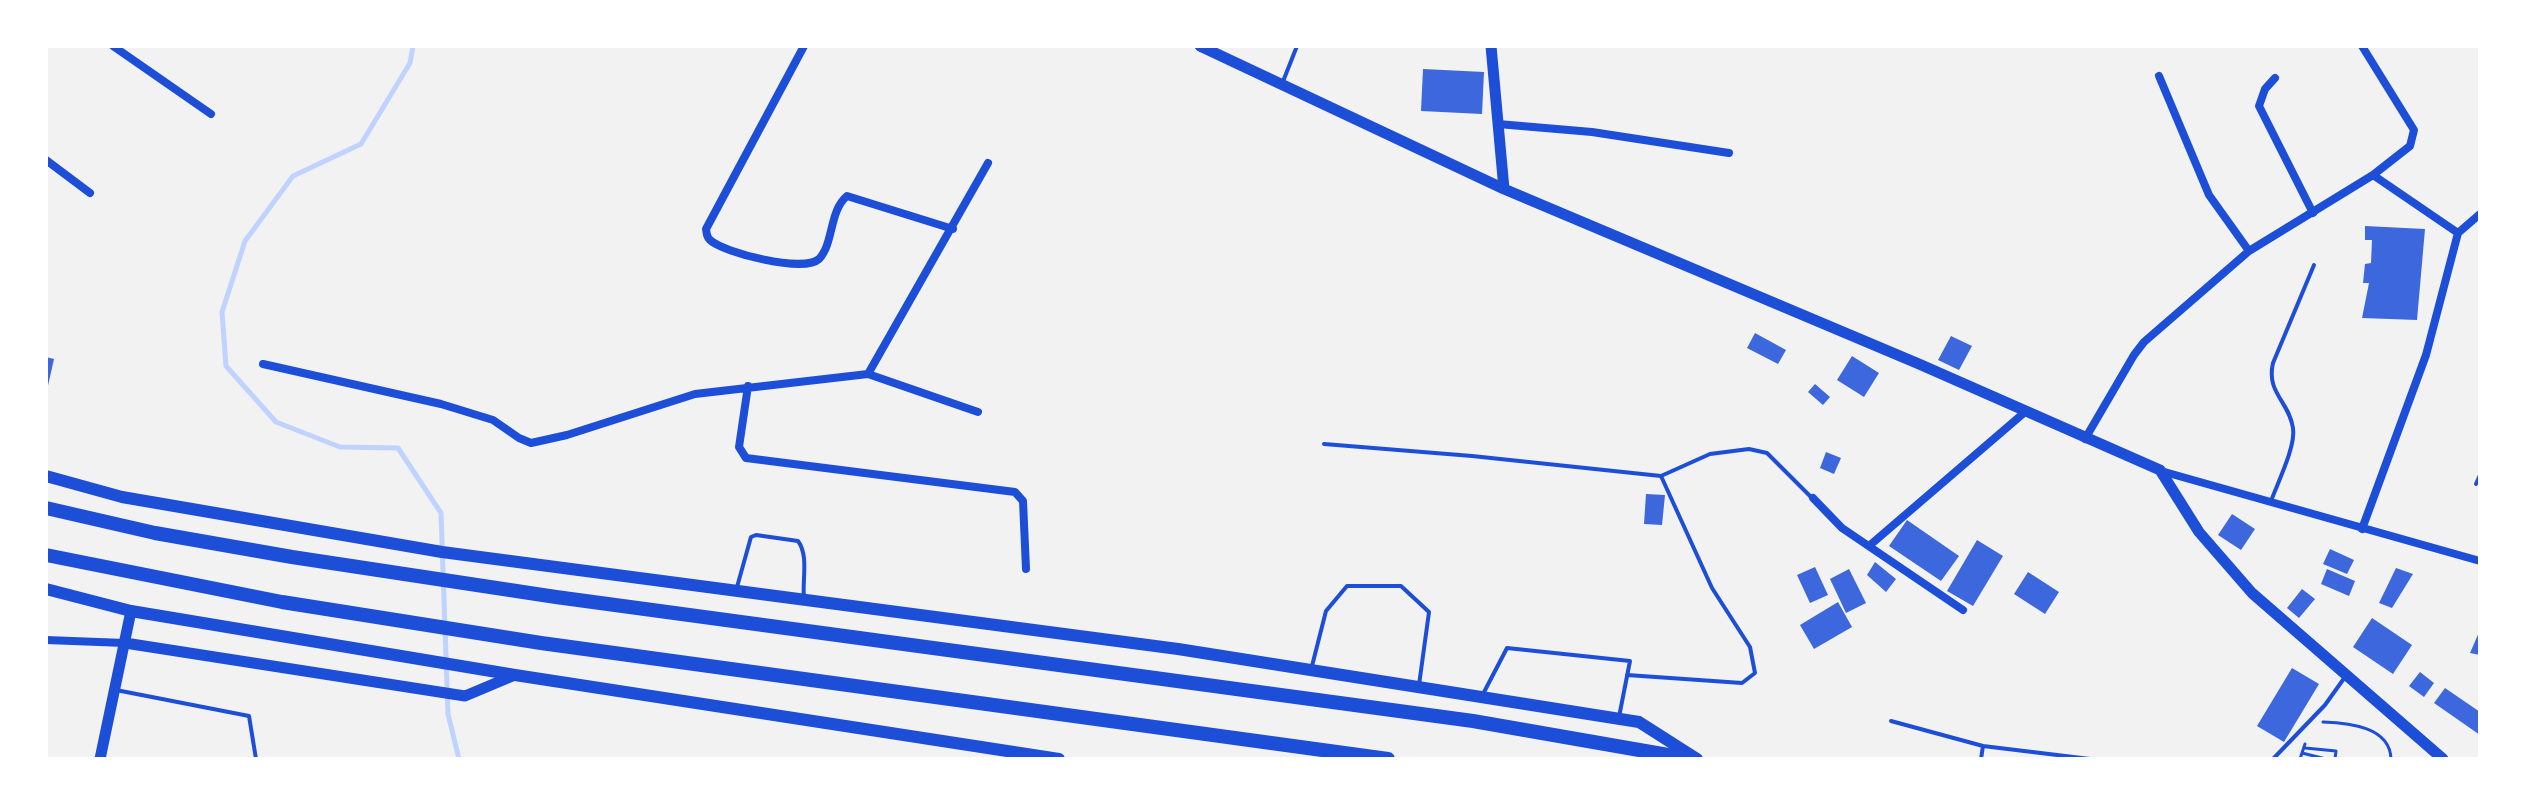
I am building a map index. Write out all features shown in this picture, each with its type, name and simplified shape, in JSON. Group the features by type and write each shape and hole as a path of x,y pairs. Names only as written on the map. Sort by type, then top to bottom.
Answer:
{"highway":[{"path":"46,508 155,533 437,579 1473,721 1694,759"},
{"path":"46,555 282,602 483,634 1388,759"}],"main road":[{"path":"46,476 122,497 442,552 1178,649 1639,722 1694,759"},
{"path":"46,589 131,611 515,675 1059,759"}],"street":[{"path":"113,46 211,114"},
{"path":"804,46 706,229 708,237 739,252 789,265 814,262 822,254 842,199 852,196 953,229"},
{"path":"1200,46 1504,189 1919,364 2160,470 2480,561"},
{"path":"1491,46 1504,189"},
{"path":"2085,439 2144,342 2249,251 2373,175 2410,146 2414,130 2362,46"},
{"path":"2159,76 2209,195 2249,251"},
{"path":"2275,78 2265,89 2259,106 2313,213"},
{"path":"1498,124 1592,132 1729,153"},
{"path":"46,160 90,193"},
{"path":"868,374 988,163"},
{"path":"2373,175 2458,233"},
{"path":"2362,529 2426,355 2458,233 2480,214"},
{"path":"263,364 454,408 493,420 531,443 567,435 695,394 868,374 978,412"},
{"path":"748,386 739,447 746,458 1015,492 1023,501 1026,569"},
{"path":"1869,546 2025,412"},
{"path":"2160,470 2199,532 2252,593 2443,759"},
{"path":"1813,498 1842,528 1963,610"},
{"path":"100,759 131,611"},
{"path":"46,640 125,643 465,696 515,675"}],"lane":[{"path":"1281,86 1297,46"},
{"path":"2271,503 2294,438 2288,410 2273,387 2270,376 2314,265"},
{"path":"1324,444 1661,476 1710,454 1749,449 1767,453 1813,498"},
{"path":"2476,484 2480,475"},
{"path":"1627,675 1742,683 1755,673 1750,647 1712,588 1661,476"},
{"path":"736,591 743,574 748,542 756,535 798,541 802,546 805,600"},
{"path":"1311,670 1326,611 1347,586 1401,586 1429,612 1418,687"},
{"path":"1481,697 1507,648 1630,661 1619,719"},
{"path":"2273,759 2325,705 2348,674"},
{"path":"114,690 249,716 256,759"},
{"path":"1891,721 1983,746 2090,759"},
{"path":"1981,759 1983,746"}],"path":[{"path":"2317,723 2327,722 2379,732 2389,743 2391,759"},
{"path":"2300,759 2306,742"},
{"path":"2309,749 2336,751 2335,759"},
{"path":"2302,753 2326,759"}],"building":[{"path":"1423,69 1484,72 1482,114 1421,111"},
{"path":"2365,226 2425,229 2417,320 2362,318 2369,283 2363,283 2365,264 2371,263 2372,240 2365,240"},
{"path":"1755,333 1786,350 1778,364 1747,348"},
{"path":"1951,336 1972,346 1959,370 1938,360"},
{"path":"1852,356 1879,373 1864,397 1837,380"},
{"path":"46,357 54,359 47,390 46,390"},
{"path":"1815,384 1830,397 1823,405 1808,392"},
{"path":"1826,452 1841,458 1834,474 1820,468"},
{"path":"1646,494 1665,495 1662,525 1644,524"},
{"path":"2232,514 2255,529 2241,550 2218,535"},
{"path":"1907,520 1959,556 1941,581 1889,546"},
{"path":"1977,540 2003,556 1973,606 1947,591"},
{"path":"2330,549 2354,560 2347,574 2323,564"},
{"path":"1875,562 1896,579 1886,592 1867,575"},
{"path":"1815,567 1828,595 1810,603 1797,575"},
{"path":"2396,568 2413,574 2392,608 2379,603"},
{"path":"1849,569 1866,603 1846,613 1830,579"},
{"path":"2327,569 2355,581 2349,596 2321,584"},
{"path":"2028,572 2059,592 2045,614 2014,594"},
{"path":"2302,589 2315,599 2299,618 2287,608"},
{"path":"1838,602 1852,627 1814,649 1800,625"},
{"path":"2372,618 2412,645 2393,674 2353,647"},
{"path":"2480,630 2480,655 2470,653"},
{"path":"2292,668 2319,684 2284,742 2257,726"},
{"path":"2420,672 2434,683 2424,697 2409,686"},
{"path":"2445,688 2480,712 2480,735 2434,703"}],"waterway":[{"path":"413,46 410,63 361,144 293,176 245,241 222,312 226,366 276,422 340,447 398,448 441,513 448,714 459,759"}]}
